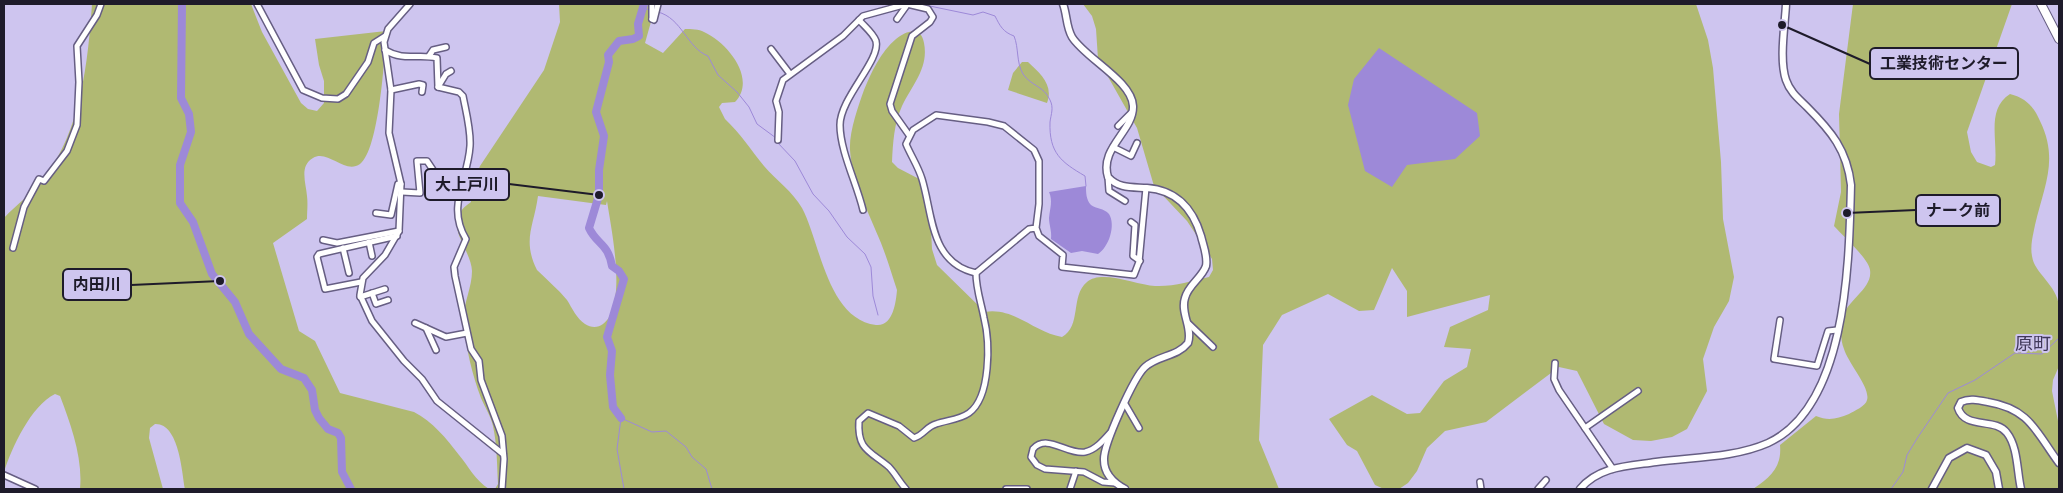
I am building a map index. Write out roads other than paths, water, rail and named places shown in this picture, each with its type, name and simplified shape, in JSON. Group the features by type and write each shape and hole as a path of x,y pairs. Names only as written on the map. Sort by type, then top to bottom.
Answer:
{"highway":[{"path":"2041,4 2059,39"}],"street":[{"path":"13,248 24,207 39,179 44,181 67,151 74,136 80,112 76,46 97,15 101,4"},
{"path":"258,4 303,90 322,98 338,99 346,94 368,62 374,43 385,36"},
{"path":"398,233 319,254 317,258 325,289 361,282 385,255 398,233 402,192 389,133 391,90 385,50 385,36 388,29 410,4"},
{"path":"652,4 654,20 658,4"},
{"path":"897,19 907,4"},
{"path":"778,140 780,122 776,100 777,92 783,80 843,36 863,16 907,4 928,9 933,17 930,22 912,36 890,104 892,111 909,135"},
{"path":"1063,4 1073,38 1132,98 1132,112 1106,163 1109,191 1125,201"},
{"path":"1580,489 1593,477 1612,469 1736,452 1768,442 1784,433 1809,409 1820,391 1837,330 1845,290 1851,185 1849,169 1838,141 1830,130 1792,92 1786,80 1784,66 1786,4"},
{"path":"859,20 871,33 876,42 877,52 849,97 840,125 843,142 863,210"},
{"path":"429,56 433,50 446,47"},
{"path":"772,49 790,74"},
{"path":"385,50 402,57 429,56 437,58 438,87"},
{"path":"438,87 446,74 451,71"},
{"path":"391,90 419,84 424,85 422,92"},
{"path":"438,87 462,93 470,135 468,159 459,187 457,203 459,228 466,239 454,267 471,349 479,361 481,380 502,436 502,489"},
{"path":"1118,126 1132,112"},
{"path":"976,273 960,267 945,256 938,243 919,168 906,144 909,135 936,114 1004,126 1034,150 1039,161 1039,204 1036,228 1039,236 1063,255 1062,267 1134,276 1140,261 1146,188"},
{"path":"1113,147 1131,156 1137,143"},
{"path":"402,192 420,193 417,161 427,160 433,170"},
{"path":"1108,177 1118,186 1146,188 1165,192 1182,202 1190,211 1199,231 1206,263 1184,300 1188,323 1188,343 1173,355 1147,365 1139,374 1112,431 1104,461 1109,476 1115,483 1125,489"},
{"path":"376,213 391,215 398,184 401,184"},
{"path":"1131,222 1135,225 1133,256 1140,261"},
{"path":"976,273 1029,229 1036,228"},
{"path":"323,240 338,243 398,233"},
{"path":"369,242 372,256"},
{"path":"343,248 350,273"},
{"path":"906,489 890,468 866,452 861,442 859,420 868,413 899,426 914,438 922,436 934,424 954,420 976,407 982,394 987,362 985,320 977,290 976,273"},
{"path":"361,282 360,297 372,321 404,361 422,379 437,401 503,454"},
{"path":"360,297 385,289"},
{"path":"372,293 376,304 388,300"},
{"path":"1780,320 1774,359 1817,366 1828,330 1837,330"},
{"path":"415,323 446,337 467,333"},
{"path":"1188,323 1213,347"},
{"path":"426,328 436,350"},
{"path":"1556,363 1554,379 1612,469"},
{"path":"1585,428 1638,391"},
{"path":"2021,489 2012,440 2007,432 1993,424 1966,418 1960,414 1958,408 1961,402 1979,400 2004,404 2016,409 2059,463"},
{"path":"1125,404 1139,428"},
{"path":"1112,431 1096,447 1085,452 1043,443 1033,449 1031,458 1037,465 1045,469 1076,471 1090,475 1103,482 1115,483"},
{"path":"1932,489 1949,458 1967,448 1986,455 1996,472 1999,489"},
{"path":"1070,489 1076,471"},
{"path":"4,474 35,489"},
{"path":"1538,489 1546,480"},
{"path":"1480,482 1481,489"},
{"path":"1006,489 1027,489"}],"waterway":[{"path":"182,4 181,98 189,114 191,132 180,165 180,203 193,222 212,274 235,302 249,334 281,369 304,378 312,390 315,410 319,418 328,429 338,433 341,438 342,472 351,489"},
{"path":"621,418 613,407 610,375 612,351 607,337 624,279 619,271 612,266 605,248 589,228 599,195 599,170 604,136 596,112 609,62 608,55 619,41 639,36 638,24 644,4"},
{"path":"920,4 973,15 983,12 995,16 1002,28 1014,36 1019,65 1023,74 1047,95 1051,103 1050,133 1054,149 1063,161 1085,176 1086,186"},
{"path":"643,8 650,10"},
{"path":"658,12 673,20 695,47 708,56 718,75 737,92 749,107 757,124 776,138"},
{"path":"777,142 795,161 813,194 829,211 847,237 865,254 871,267 873,296 878,315"},
{"path":"1891,489 1903,472 1907,455 1948,393 1975,380 2015,353 2042,354 2059,338"},
{"path":"624,489 617,449 621,418 652,432 666,431 686,447 692,457 706,469 712,489"}],"place":[{"name":"工業技術センター","path":"1782,25"},
{"name":"大上戸川","path":"599,195"},
{"name":"ナーク前","path":"1847,213"},
{"name":"内田川","path":"220,281"}],"district":[{"name":"原町","path":"2033,343"}]}
